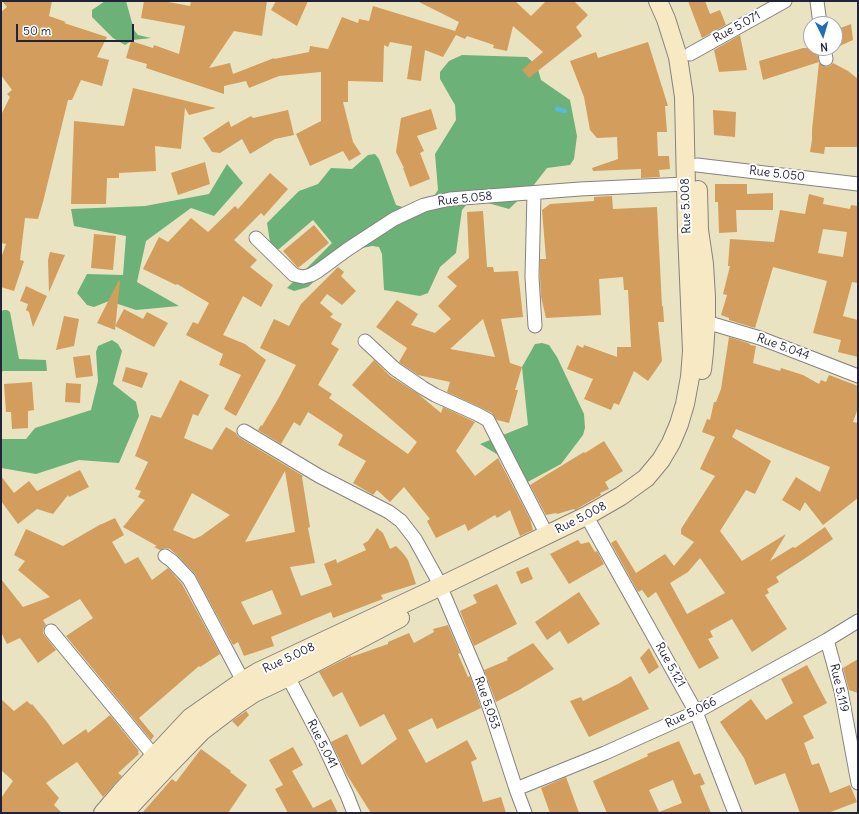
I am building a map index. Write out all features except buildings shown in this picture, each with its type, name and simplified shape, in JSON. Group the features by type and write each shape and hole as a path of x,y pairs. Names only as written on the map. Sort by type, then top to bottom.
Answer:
{"main road":[{"name":"Rue 5.008","path":"124,813 202,731 254,693 288,677 443,590 588,515 621,496 646,478 661,460 671,443 685,404 690,377 692,350 687,231 685,116 682,82 678,56 666,19 658,1"},
{"name":"Rue 5.008","path":"103,813 190,718 243,681 258,672 591,524 654,484 670,464 681,446 696,403 704,352 706,322 704,264 699,230 696,96 690,54 671,1"}],"street":[{"name":"Rue 5.071","path":"690,54 785,1"},
{"path":"817,1 819,16"},
{"name":"Rue 5.050","path":"697,165 858,184"},
{"name":"Rue 5.058","path":"256,238 294,275 303,277 318,271 348,249 394,219 424,205 450,199 580,189 686,184"},
{"path":"534,193 532,277 535,326"},
{"name":"Rue 5.044","path":"706,322 760,338 858,376"},
{"path":"365,341 395,369 423,388 488,420 547,535"},
{"name":"Rue 5.053","path":"244,431 313,473 389,512 401,521 415,539 443,590 477,673 525,813"},
{"name":"Rue 5.121","path":"591,524 696,712 735,813"},
{"path":"165,556 189,579 243,681"},
{"name":"Rue 5.066","path":"516,789 605,753 696,712 827,640 858,621"},
{"path":"51,631 154,756"},
{"name":"Rue 5.119","path":"827,640 841,691 858,783"},
{"name":"Rue 5.041","path":"288,677 322,741 354,813"}],"green space":[{"path":"105,1 126,1 134,30 138,35 151,38 133,40 125,45 113,38 92,17 92,10"},
{"path":"462,55 527,57 537,66 541,80 570,100 577,136 574,159 570,165 547,168 533,186 509,209 481,201 467,204 462,210 456,253 440,267 428,293 420,296 384,290 382,254 379,247 372,246 348,251 308,287 294,291 287,288 332,243 313,220 272,255 267,223 299,191 318,184 331,168 352,169 368,155 375,154 379,159 396,205 409,209 430,202 438,190 435,154 456,120 455,105 440,79 440,72 449,61"},
{"path":"227,164 243,183 214,216 191,208 146,241 137,282 179,306 136,310 109,301 94,307 87,305 77,293 87,274 123,275 126,236 74,226 71,209 145,206 209,194"},
{"path":"3,310 10,312 19,359 46,360 47,371 3,371 1,373 1,313"},
{"path":"112,340 118,344 122,351 113,384 136,402 139,416 119,463 79,460 36,474 1,468 1,439 26,439 35,428 91,410 98,381 96,352 98,346"},
{"path":"542,343 549,345 557,357 584,414 585,428 583,435 561,464 522,485 510,462 480,444 528,425 522,367 535,344"}],"waterway":[{"path":"557,109 565,111"}]}
